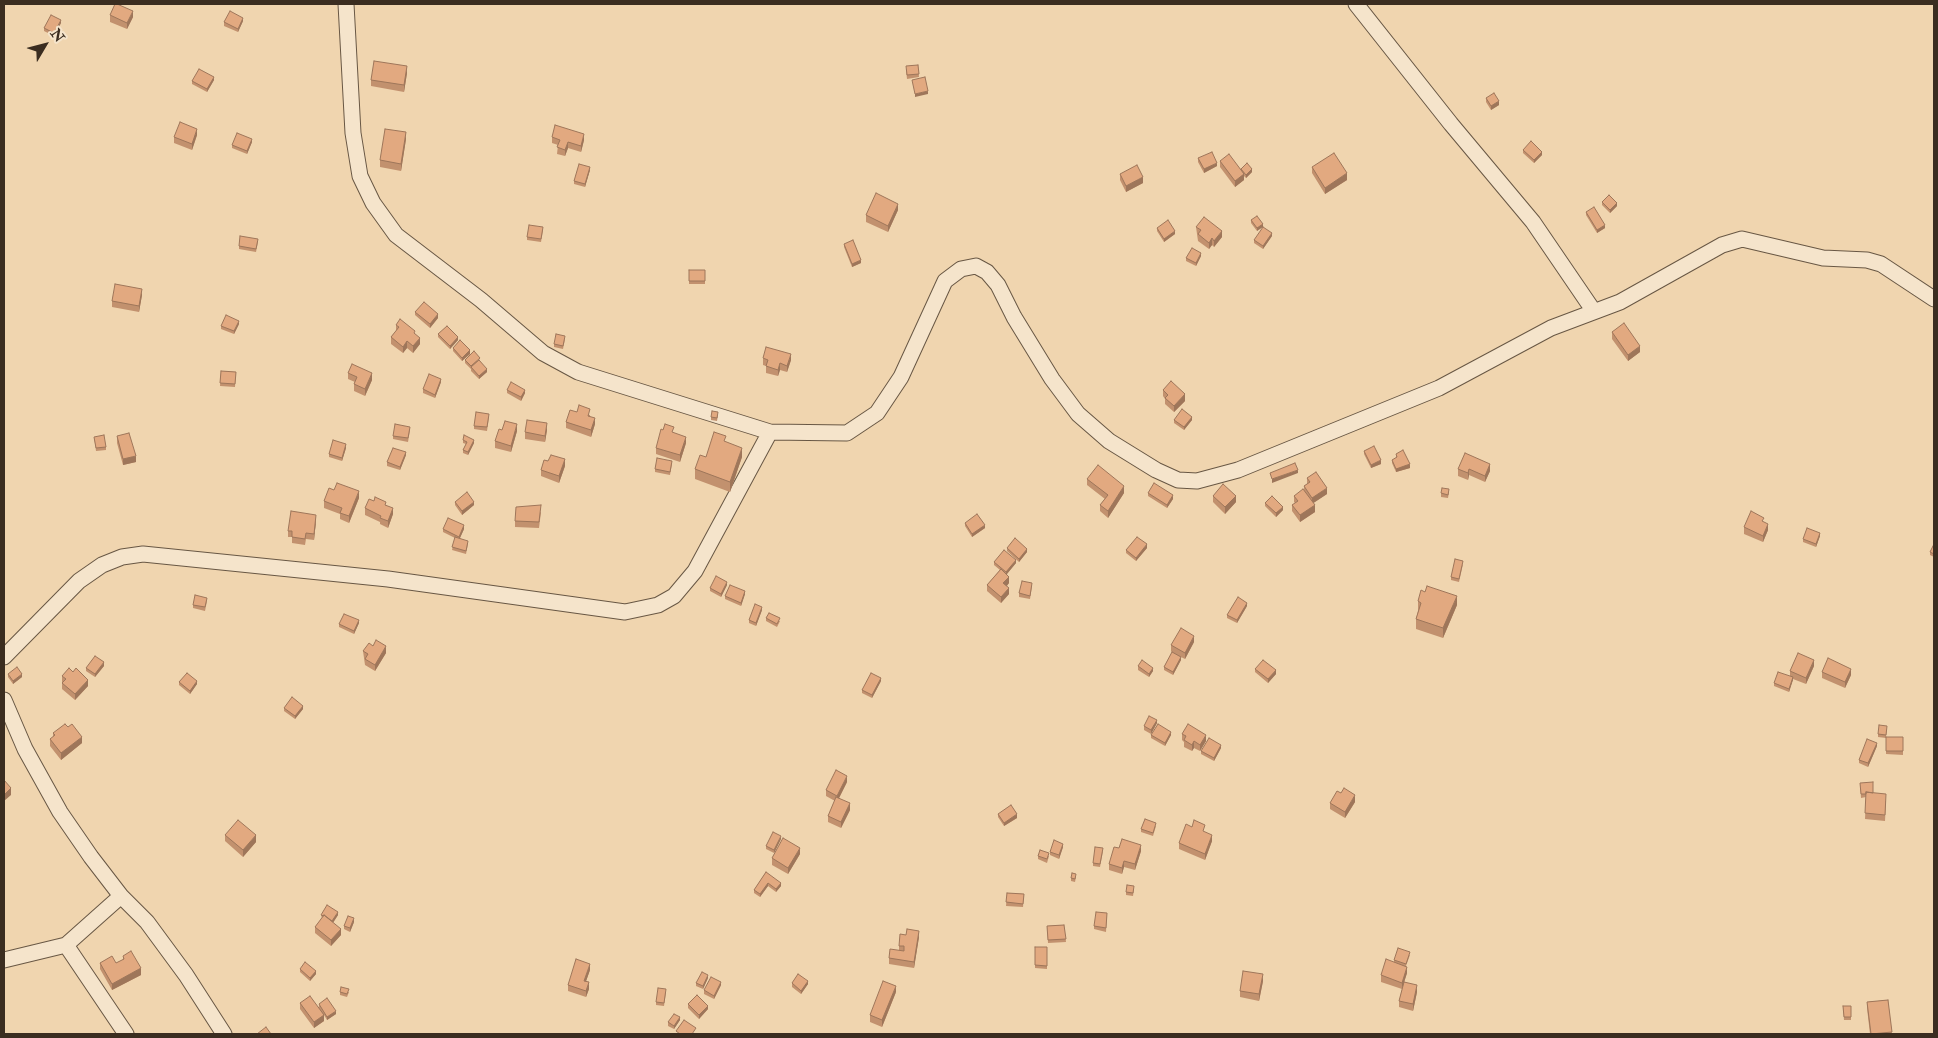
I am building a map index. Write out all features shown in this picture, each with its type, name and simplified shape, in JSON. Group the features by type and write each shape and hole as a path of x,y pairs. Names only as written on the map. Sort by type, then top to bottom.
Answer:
{"street":[{"path":"346,4 354,133 360,176 373,203 396,235 481,300 543,353 578,372 770,432 846,433 877,414 901,377 944,282 961,269 976,266 987,272 998,285 1014,317 1052,379 1078,414 1109,442 1156,470 1178,480 1197,481 1238,470 1439,388 1551,328 1593,310 1620,302 1722,244 1742,239 1823,258 1881,264 1934,299"},
{"path":"1356,4 1451,124 1533,222 1593,310"},
{"path":"4,657 80,581 102,565 122,557 143,554 388,579 625,612 658,605 674,596 696,571 770,432"},
{"path":"4,700 25,749 60,812 91,857 122,896 153,930 224,1034"},
{"path":"4,960 66,945 122,896"},
{"path":"66,945 126,1034"}],"building":[{"path":"115,4 133,11 127,23 110,15"},
{"path":"230,11 243,18 238,29 224,22"},
{"path":"51,15 61,20 54,33 44,28"},
{"path":"374,61 407,66 404,85 371,80"},
{"path":"918,65 919,74 907,75 906,66"},
{"path":"199,69 214,77 207,89 192,81"},
{"path":"925,77 928,91 915,94 912,80"},
{"path":"1494,93 1499,101 1491,106 1486,98"},
{"path":"180,122 197,129 192,144 174,137"},
{"path":"555,125 584,134 581,146 568,142 565,150 557,147 560,140 552,137"},
{"path":"385,129 406,132 401,164 380,160"},
{"path":"237,133 252,139 247,151 232,145"},
{"path":"1531,141 1542,152 1534,160 1523,150"},
{"path":"1212,152 1217,163 1204,169 1198,158"},
{"path":"1334,153 1347,173 1325,188 1312,167"},
{"path":"1229,154 1244,174 1235,181 1220,161"},
{"path":"1247,163 1252,169 1246,175 1241,169"},
{"path":"579,164 590,167 585,184 574,181"},
{"path":"1137,165 1143,177 1126,186 1120,174"},
{"path":"876,193 898,204 888,226 866,215"},
{"path":"1609,195 1617,203 1610,210 1602,202"},
{"path":"1594,207 1605,225 1597,230 1586,212"},
{"path":"1257,216 1263,224 1257,228 1251,220"},
{"path":"1204,217 1222,231 1214,241 1212,238 1209,243 1198,234 1201,230 1196,227"},
{"path":"1168,220 1175,231 1164,239 1157,228"},
{"path":"529,225 543,227 541,239 527,237"},
{"path":"1263,227 1272,233 1263,246 1254,240"},
{"path":"240,236 258,239 256,249 239,246"},
{"path":"853,240 861,260 852,264 844,244"},
{"path":"1192,248 1201,253 1196,263 1186,258"},
{"path":"689,270 705,270 705,281 689,281"},
{"path":"115,284 142,289 139,306 112,301"},
{"path":"424,302 438,314 430,324 415,312"},
{"path":"226,315 239,321 234,331 221,326"},
{"path":"400,319 415,331 414,333 420,338 413,346 407,341 403,347 391,337 399,327 396,325"},
{"path":"1624,323 1640,346 1628,355 1612,332"},
{"path":"447,326 458,337 450,346 438,334"},
{"path":"556,334 565,336 563,346 554,344"},
{"path":"460,340 470,350 462,358 453,348"},
{"path":"766,347 791,354 787,366 780,363 778,370 766,366 768,360 763,358"},
{"path":"474,351 480,358 471,366 465,360"},
{"path":"479,360 487,369 479,376 471,367"},
{"path":"352,364 372,373 365,389 354,384 357,377 348,373"},
{"path":"221,371 236,372 235,384 220,383"},
{"path":"429,374 441,379 435,395 423,389"},
{"path":"1171,381 1185,394 1174,406 1165,398 1168,395 1163,390"},
{"path":"511,382 525,390 521,397 507,390"},
{"path":"579,405 590,409 588,416 595,418 591,430 566,422 570,410 577,412"},
{"path":"1182,409 1192,417 1184,427 1174,420"},
{"path":"712,411 718,412 717,418 711,417"},
{"path":"476,412 489,414 487,427 474,426"},
{"path":"527,420 547,423 545,436 525,432"},
{"path":"505,421 517,424 511,446 495,441 499,429 502,430"},
{"path":"395,424 410,427 408,438 393,436"},
{"path":"665,424 674,427 672,432 686,437 680,455 656,448 661,429 663,430"},
{"path":"714,432 726,436 724,441 742,448 730,482 695,469 700,455 706,457"},
{"path":"129,433 136,456 123,459 117,436"},
{"path":"104,435 106,447 96,448 94,437"},
{"path":"464,435 474,440 468,452 463,450 467,442 463,440"},
{"path":"333,440 346,444 342,458 329,454"},
{"path":"1374,446 1381,460 1371,465 1364,451"},
{"path":"393,448 406,452 400,467 387,462"},
{"path":"1403,450 1410,464 1396,469 1392,460 1397,457 1396,454"},
{"path":"1465,453 1490,464 1485,476 1469,469 1468,473 1458,469"},
{"path":"551,455 565,459 559,476 541,470 544,460 548,461"},
{"path":"657,458 672,461 670,472 655,469"},
{"path":"1295,463 1298,470 1272,479 1270,473"},
{"path":"1098,465 1124,486 1108,511 1100,505 1108,495 1087,479"},
{"path":"1316,472 1327,488 1312,498 1304,486 1310,482 1307,478"},
{"path":"337,483 359,491 349,516 340,513 342,508 324,501 329,488 334,490"},
{"path":"1154,483 1173,495 1167,505 1148,493"},
{"path":"1223,484 1236,496 1225,507 1213,496"},
{"path":"1442,488 1449,489 1448,495 1441,493"},
{"path":"1303,489 1315,505 1300,515 1292,505 1298,501 1294,496"},
{"path":"467,492 474,502 462,511 455,502"},
{"path":"1272,496 1283,507 1276,513 1265,503"},
{"path":"375,497 386,502 385,505 393,508 388,521 365,508 369,499 374,501"},
{"path":"541,505 539,522 515,521 516,507"},
{"path":"291,511 316,515 314,534 306,533 305,539 292,537 292,531 288,531"},
{"path":"1751,511 1764,518 1762,521 1768,524 1763,536 1744,527"},
{"path":"977,514 985,525 972,534 965,523"},
{"path":"448,518 464,525 459,537 443,529"},
{"path":"1807,528 1820,533 1816,544 1803,539"},
{"path":"455,537 468,541 466,551 452,547"},
{"path":"1137,537 1147,544 1136,558 1126,550"},
{"path":"1015,538 1027,549 1019,559 1007,548"},
{"path":"1934,544 1934,554 1930,552"},
{"path":"1004,550 1016,560 1006,572 994,562"},
{"path":"1455,559 1463,561 1459,579 1451,577"},
{"path":"1001,569 1009,577 1003,583 1009,588 1001,597 987,585"},
{"path":"716,576 727,582 721,594 710,588"},
{"path":"1022,581 1032,583 1030,596 1019,593"},
{"path":"730,585 745,591 741,603 725,596"},
{"path":"1427,586 1457,596 1443,628 1416,619 1421,603 1418,601 1421,590 1425,592"},
{"path":"195,595 207,598 205,607 193,605"},
{"path":"1238,597 1247,603 1237,620 1227,615"},
{"path":"755,604 762,607 756,623 749,620"},
{"path":"769,613 780,618 777,624 766,618"},
{"path":"344,614 359,620 354,631 339,624"},
{"path":"1181,628 1194,636 1185,653 1171,645"},
{"path":"376,640 386,646 375,665 365,659 368,654 363,651 369,643 373,646"},
{"path":"1172,652 1181,657 1173,672 1164,667"},
{"path":"1798,653 1814,660 1806,678 1790,671"},
{"path":"95,656 104,662 95,674 86,668"},
{"path":"1828,658 1851,669 1845,682 1822,672"},
{"path":"1142,660 1153,668 1149,674 1138,666"},
{"path":"1263,660 1276,670 1268,679 1255,669"},
{"path":"17,667 22,674 13,681 8,674"},
{"path":"69,668 73,672 76,668 88,680 75,694 62,683 66,679 62,676"},
{"path":"1778,672 1793,677 1789,689 1774,683"},
{"path":"187,673 197,681 190,691 179,682"},
{"path":"871,673 881,678 872,695 862,690"},
{"path":"292,697 303,706 295,716 284,708"},
{"path":"1149,716 1157,720 1151,730 1144,726"},
{"path":"65,724 68,727 72,724 82,737 61,753 50,739 55,735 53,733"},
{"path":"1158,724 1171,732 1165,743 1151,735"},
{"path":"1188,724 1206,735 1200,745 1194,741 1192,745 1184,740 1186,736 1182,734"},
{"path":"1879,725 1887,726 1886,735 1878,734"},
{"path":"1886,737 1903,737 1903,751 1886,751"},
{"path":"1209,738 1221,745 1214,758 1201,751"},
{"path":"1867,739 1877,743 1868,763 1859,760"},
{"path":"836,770 847,776 837,796 826,790"},
{"path":"4,780 11,788 4,795"},
{"path":"1873,782 1873,793 1866,792 1866,794 1861,794 1860,783"},
{"path":"1344,788 1355,795 1345,812 1330,803 1337,791 1341,793"},
{"path":"1866,792 1886,794 1885,815 1865,813"},
{"path":"836,797 850,803 841,822 828,816"},
{"path":"1011,805 1017,814 1004,823 998,814"},
{"path":"1145,819 1156,823 1153,833 1141,829"},
{"path":"238,820 256,835 243,850 225,835"},
{"path":"1194,820 1205,825 1203,831 1212,835 1205,854 1179,843 1186,824 1192,827"},
{"path":"773,832 781,836 774,850 766,846"},
{"path":"783,838 800,848 788,868 772,858"},
{"path":"1122,839 1141,845 1135,864 1124,861 1122,868 1109,864 1114,847 1119,848"},
{"path":"1054,840 1063,844 1059,855 1050,852"},
{"path":"1095,847 1103,848 1100,864 1093,863"},
{"path":"1040,850 1049,853 1047,859 1038,856"},
{"path":"766,872 781,883 776,889 768,883 760,894 754,890"},
{"path":"1072,873 1076,874 1075,879 1071,878"},
{"path":"1127,885 1134,886 1133,893 1126,892"},
{"path":"1007,893 1024,894 1023,904 1006,902"},
{"path":"327,905 338,912 332,921 321,915"},
{"path":"1096,912 1107,913 1106,928 1094,926"},
{"path":"324,915 341,929 331,940 315,927"},
{"path":"348,916 354,918 350,928 344,926"},
{"path":"1064,925 1066,939 1048,940 1047,926"},
{"path":"907,929 919,931 914,962 889,958 890,949 904,951 904,946 899,946 900,934 906,935"},
{"path":"1035,947 1047,947 1047,966 1035,965"},
{"path":"1398,948 1410,952 1406,964 1394,960"},
{"path":"131,951 141,968 112,984 100,963 112,956 116,963 124,959 123,956"},
{"path":"576,959 590,964 584,981 589,982 586,991 568,985"},
{"path":"1386,959 1407,967 1402,983 1381,975"},
{"path":"305,962 316,971 310,978 300,969"},
{"path":"1243,971 1263,974 1259,994 1240,991"},
{"path":"702,972 708,975 703,986 696,983"},
{"path":"798,974 808,981 801,991 792,983"},
{"path":"711,977 721,982 714,996 704,990"},
{"path":"883,981 896,986 882,1020 870,1015"},
{"path":"1404,982 1417,985 1413,1004 1399,1001"},
{"path":"341,987 349,989 347,994 340,992"},
{"path":"658,988 666,989 664,1003 656,1002"},
{"path":"697,995 708,1006 699,1015 688,1004"},
{"path":"310,996 324,1015 314,1022 300,1003"},
{"path":"327,998 336,1011 327,1017 319,1004"},
{"path":"1888,1000 1892,1032 1871,1034 1867,1002"},
{"path":"1843,1006 1851,1006 1851,1017 1844,1017"},
{"path":"674,1014 680,1017 674,1026 668,1022"},
{"path":"684,1020 696,1028 692,1034 680,1034 676,1031"},
{"path":"266,1027 271,1034 257,1034"}]}
